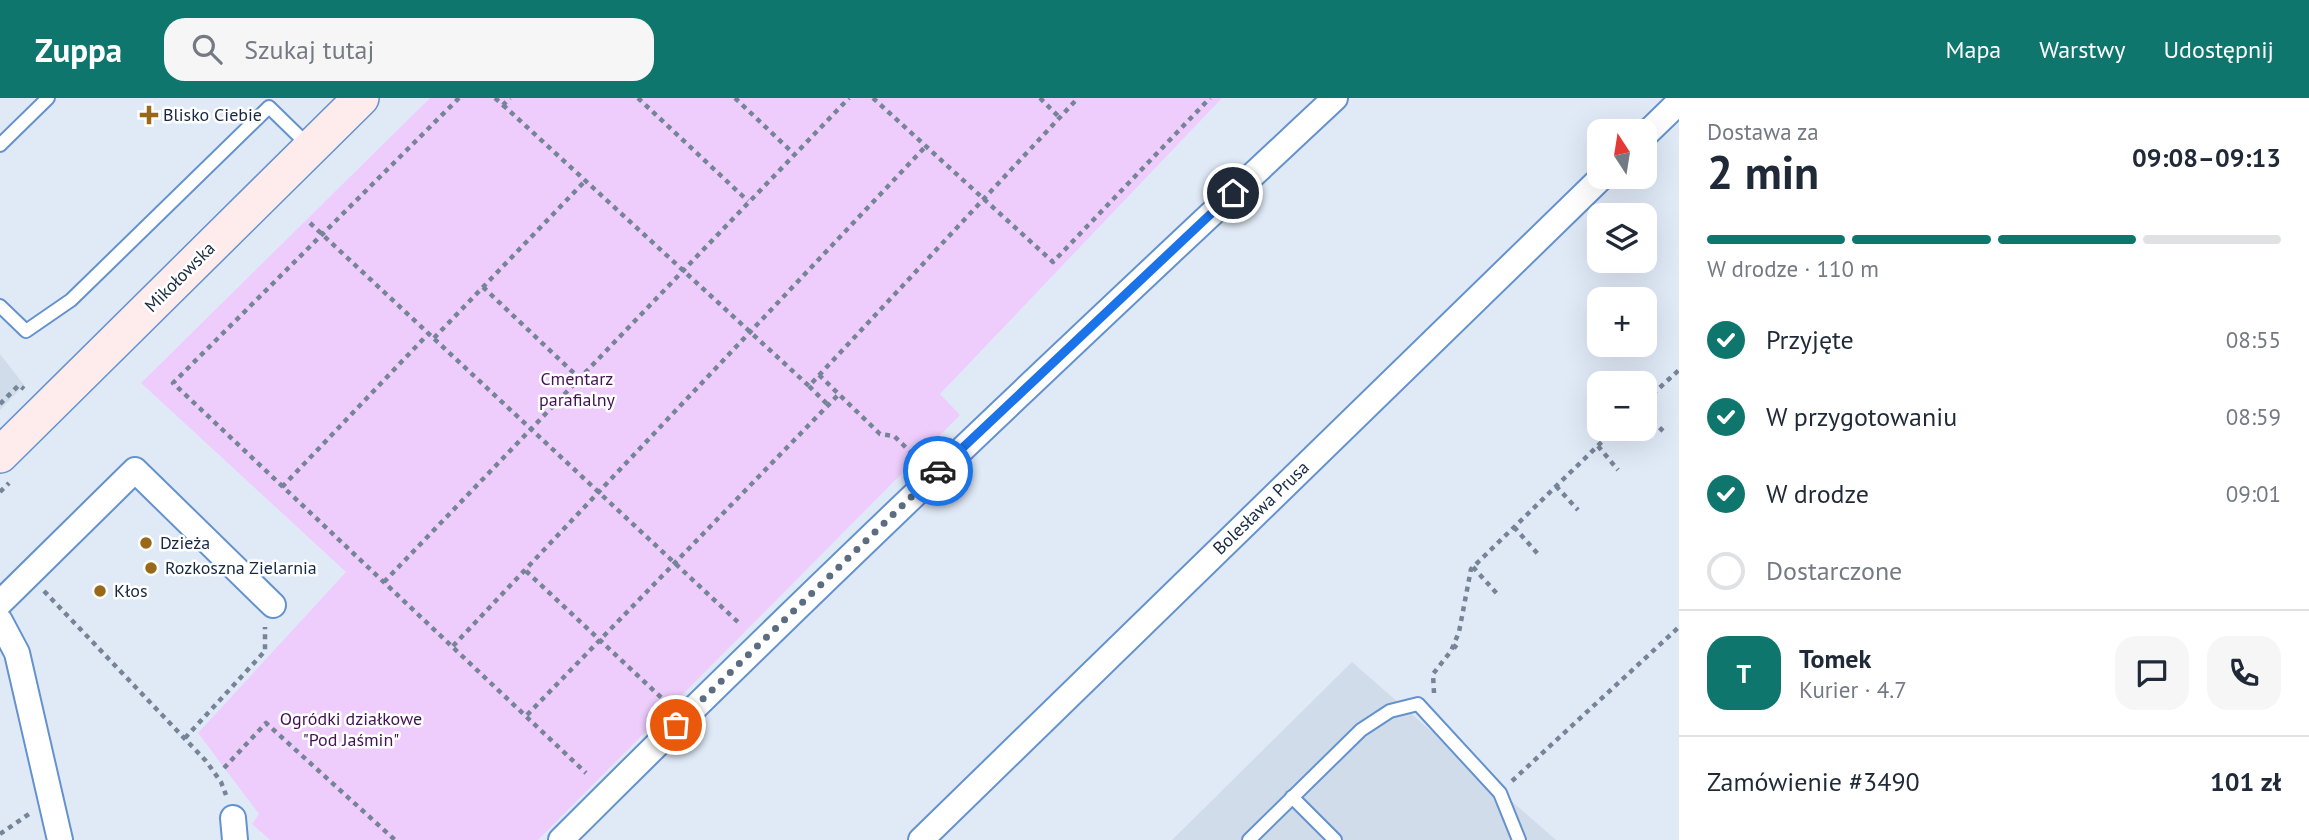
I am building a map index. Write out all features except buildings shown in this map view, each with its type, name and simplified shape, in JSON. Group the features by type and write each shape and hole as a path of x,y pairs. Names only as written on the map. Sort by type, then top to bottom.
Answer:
{"street":[{"name":"Mikołowska","path":"0,455 361,98"},
{"path":"561,840 753,648 1039,374 1335,98"},
{"path":"1657,123 1679,102"},
{"name":"Bolesława Prusa","path":"921,840 1590,189"},
{"path":"0,603 135,470 268,613"},
{"path":"0,621 17,653 60,840"}],"lane":[{"path":"0,145 48,98"},
{"path":"0,306 26,331 71,300 269,107 310,147"},
{"path":"1249,840 1361,730 1390,711 1418,704 1500,793 1519,840"},
{"path":"1292,797 1335,840"}],"path":[{"path":"459,98 173,383 586,773"},
{"path":"495,98 828,405"},
{"path":"503,105 510,98"},
{"path":"638,98 748,201"},
{"path":"735,98 794,155"},
{"path":"384,582 849,98"},
{"path":"873,98 1053,262 1210,98"},
{"path":"1040,98 1060,118"},
{"path":"809,386 1078,98"},
{"path":"453,646 926,146"},
{"path":"434,338 585,181"},
{"path":"310,223 601,492 738,623"},
{"path":"483,288 579,377"},
{"path":"282,487 429,333"},
{"path":"1657,390 1679,370"},
{"path":"819,375 880,434 894,436 919,459"},
{"path":"527,715 839,394"},
{"path":"1657,426 1662,431"},
{"path":"1434,696 1433,674 1454,645 1473,567 1603,441"},
{"path":"1598,446 1618,470"},
{"path":"1556,486 1578,510"},
{"path":"1514,527 1538,554"},
{"path":"1473,567 1499,596"},
{"path":"526,571 667,703"},
{"path":"28,575 185,738 221,782 234,829"},
{"path":"185,738 265,651 268,613"},
{"path":"1500,793 1679,627"},
{"path":"1454,645 1461,651"},
{"path":"224,768 266,723 395,840"},
{"path":"1505,770 1514,779"},
{"path":"0,834 14,822 52,803"}],"shaded area":[{"path":"0,354 24,385 0,410"},
{"path":"1352,662 1556,840 1172,840"}],"green space":[{"name":"Cmentarz parafialny","path":"430,98 1222,98 940,394 960,415 538,840 270,840 252,824 259,814 198,733 346,572 141,383"}],"way so far":[{"path":"676,725 938,471"}],"place":[{"name":"Blisko Ciebie","path":"149,115"},
{"name":"Dzieża","path":"146,543"},
{"name":"Rozkoszna Zielarnia","path":"151,568"},
{"name":"Kłos","path":"100,591"}],"route":[{"path":"938,471 1233,193"}],"park label":[{"name":"Ogródki działkowe \"Pod Jaśmin\"","path":"351,729"}]}
